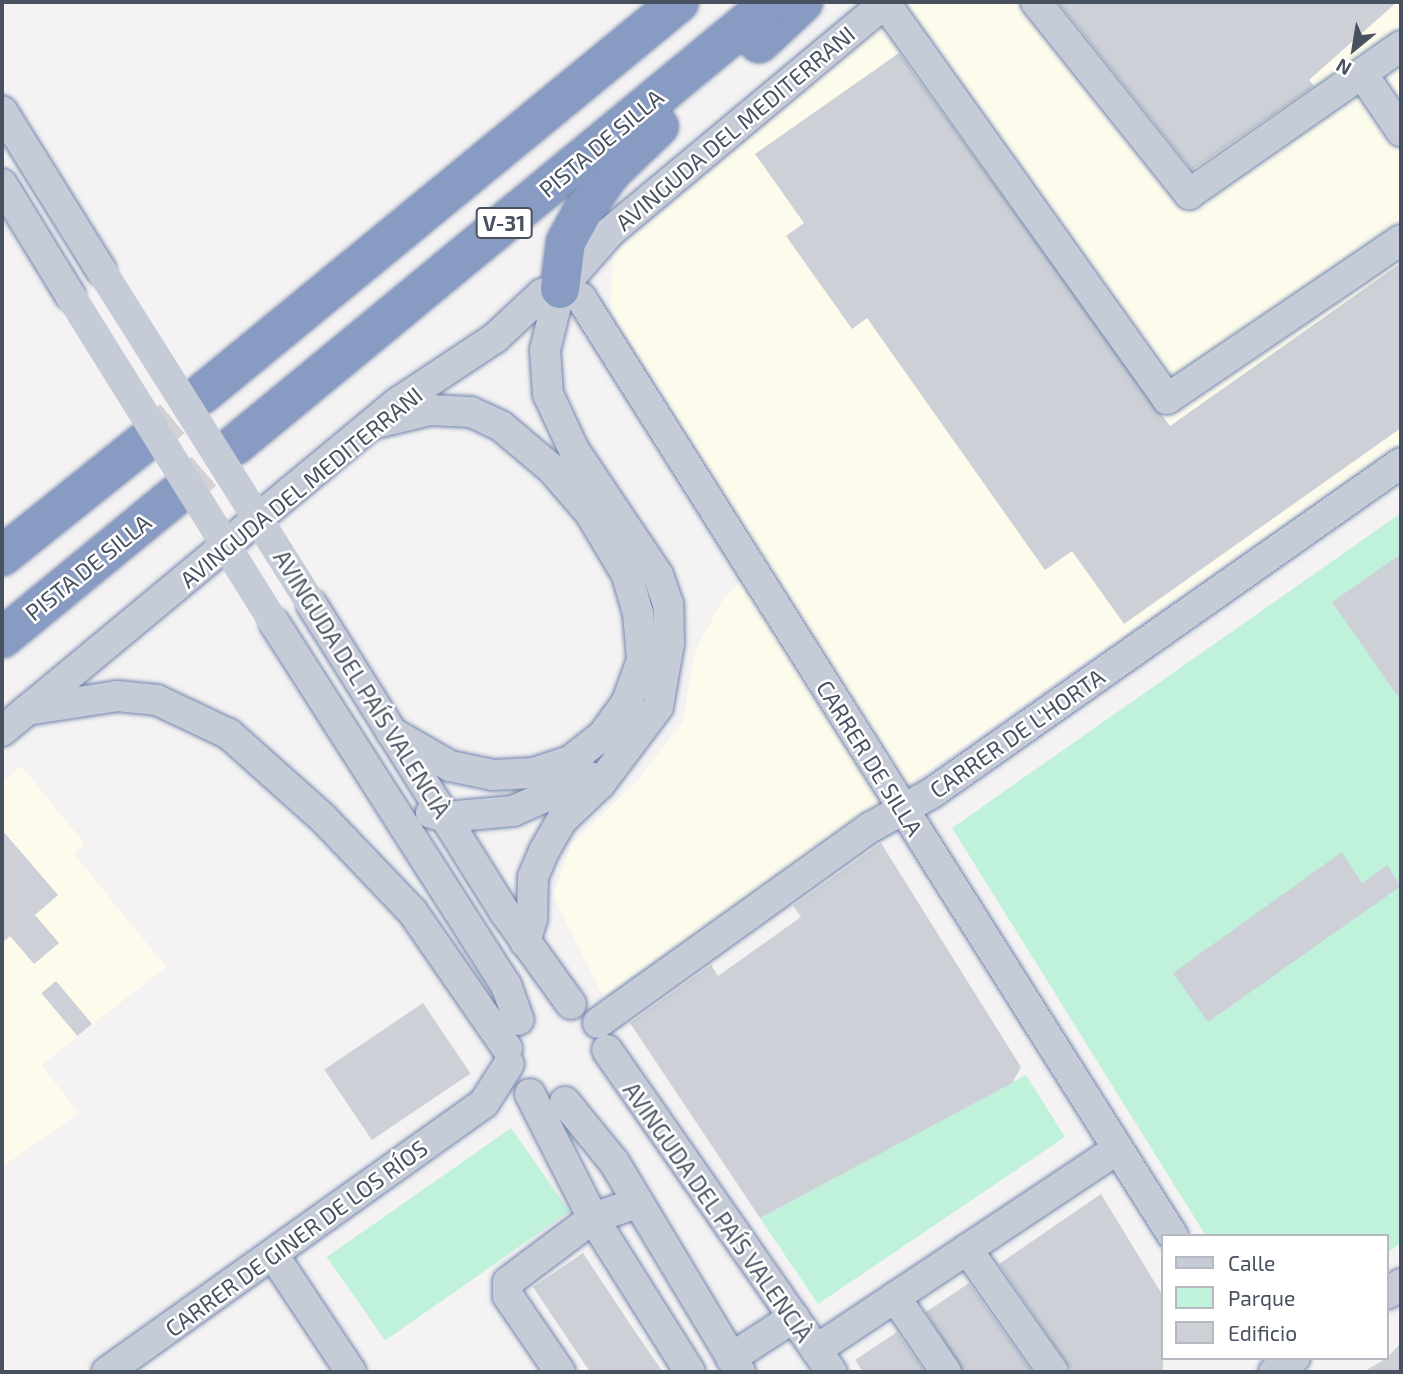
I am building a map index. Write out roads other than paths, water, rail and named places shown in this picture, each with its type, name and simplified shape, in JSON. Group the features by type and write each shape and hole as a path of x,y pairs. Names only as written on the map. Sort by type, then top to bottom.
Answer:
{"highway":[{"name":"V-31","path":"202,394 679,2"},
{"name":"PISTA DE SILLA","path":"235,445 772,2"},
{"path":"560,289 566,242 611,172 803,2"},
{"path":"2,556 143,443"},
{"name":"PISTA DE SILLA","path":"2,638 175,496"}],"street":[{"name":"AVINGUDA DEL MEDITERRANI","path":"2,731 377,423 397,403 495,338 542,294 560,289 610,232 886,2"},
{"path":"886,2 1167,399 1401,240"},
{"path":"1036,2 1189,194 1401,46"},
{"path":"1363,75 1401,131"},
{"name":"AVINGUDA DEL PAÍS VALENCIÀ","path":"2,111 524,942 571,1004"},
{"name":"AVINGUDA DEL PAÍS VALENCIÀ","path":"2,184 275,624 506,985 519,1020"},
{"path":"524,942 532,919 533,877 544,851 562,820 613,767 657,707 667,671 668,604 641,542 574,450 548,394 545,350 560,289"},
{"name":"CARRER DE SILLA","path":"560,289 581,298 1172,1234"},
{"path":"377,423 430,410 471,412 501,426 552,469 590,513 627,575 638,613 642,660 627,702 603,734 570,761 534,773 493,775 450,766 391,732"},
{"name":"CARRER DE L'HORTA","path":"602,1037 902,810 1401,463"},
{"path":"26,710 117,696 158,700 229,734 323,818 412,911 508,1056 593,1218 690,1372"},
{"path":"354,745 390,773 410,801 446,817 513,811 559,795 613,767"},
{"path":"508,1056 519,1020 543,1004 571,1004 602,1037 583,1092 590,1127 735,1365 793,1317"},
{"name":"AVINGUDA DEL PAÍS VALENCIÀ","path":"602,1037 824,1361"},
{"name":"CARRER DE GINER DE LOS RÍOS","path":"484,1103 508,1056"},
{"path":"528,1093 583,1092"},
{"name":"CARRER DE GINER DE LOS RÍOS","path":"107,1372 274,1256 484,1103 528,1093"},
{"path":"824,1361 895,1297 1117,1149"},
{"path":"560,1372 508,1296 508,1282 593,1218 637,1203"},
{"path":"967,1249 1053,1372"},
{"path":"274,1256 351,1372"},
{"path":"895,1297 946,1372"},
{"path":"1274,1372 1291,1360"}],"tunnel":[{"path":"143,443 202,394"},
{"path":"175,496 235,445"}]}
